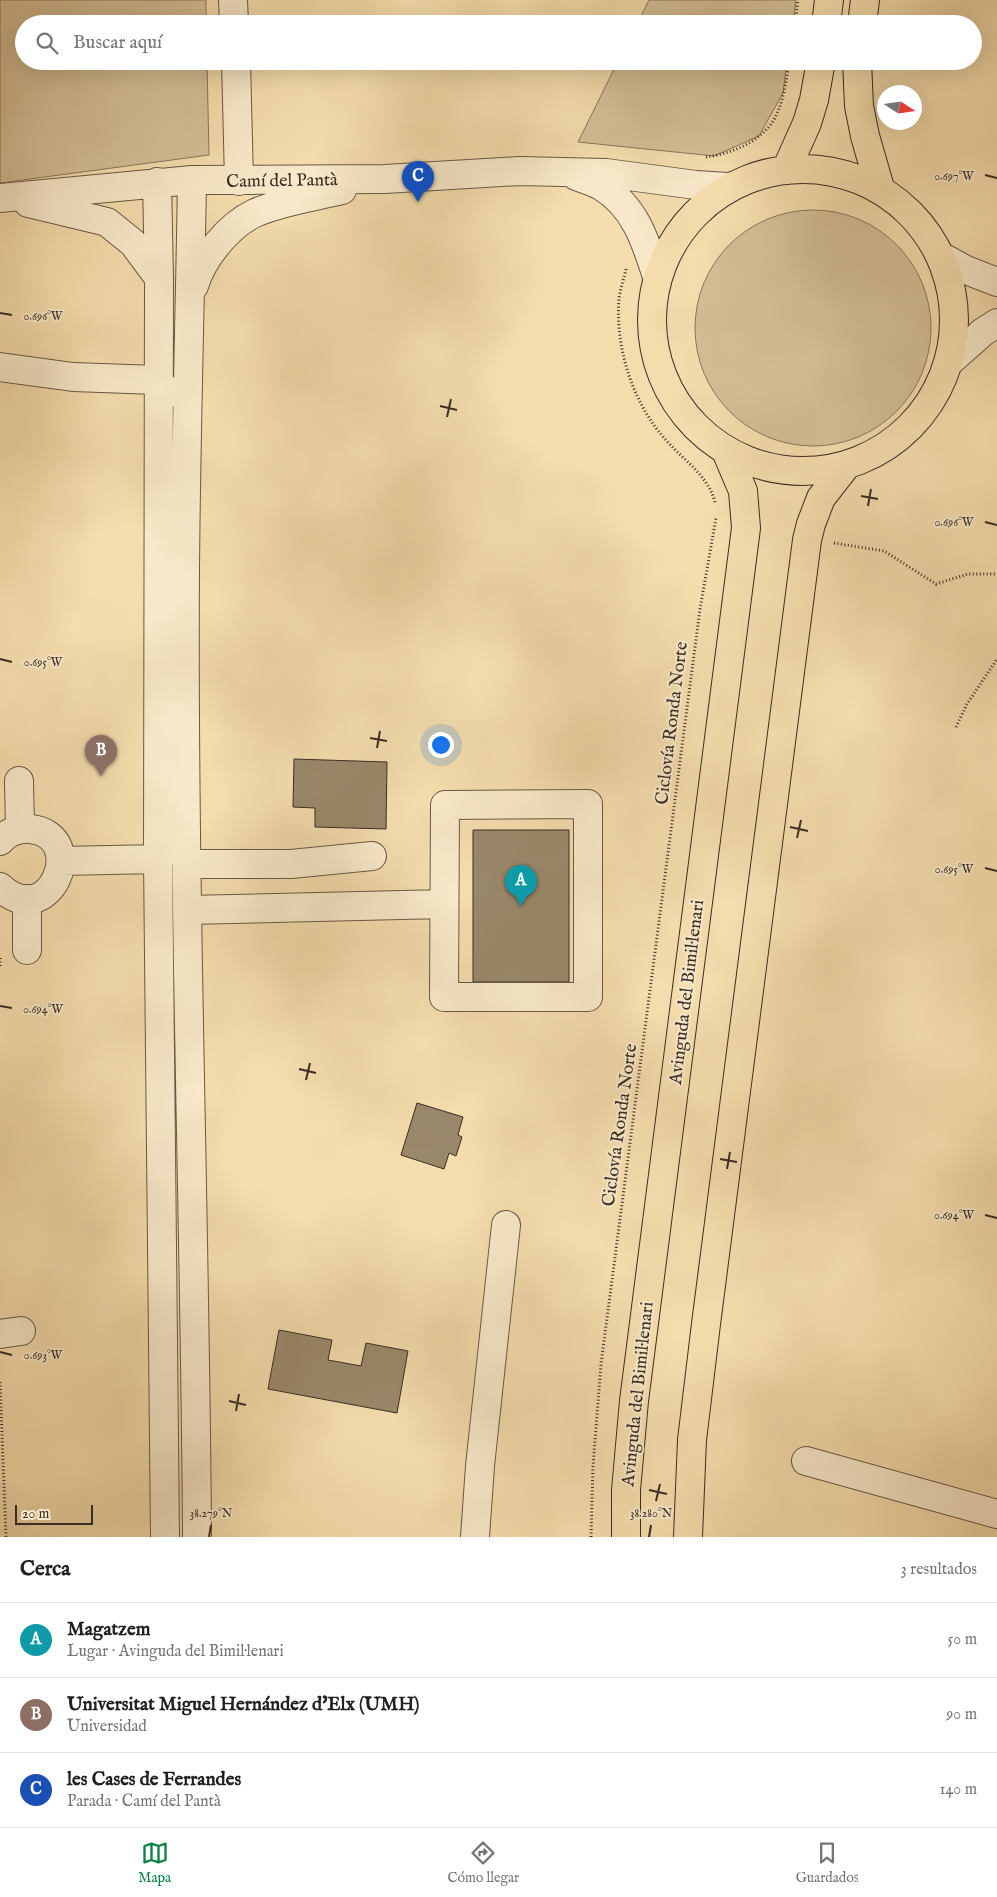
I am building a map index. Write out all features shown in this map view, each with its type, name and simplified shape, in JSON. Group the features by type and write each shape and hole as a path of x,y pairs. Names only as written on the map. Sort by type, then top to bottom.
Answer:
{"main road":[{"path":"827,15 829,0"},
{"path":"863,15 865,0"},
{"path":"787,168 807,123 814,100 819,70"},
{"path":"857,70 859,106 865,136 880,188"},
{"path":"787,168 834,170 880,188 906,207 939,250 954,301 953,343 949,362 937,391 913,424 881,451 846,466 811,472 776,470 746,461 726,451 709,439 688,420 665,384 652,329 657,277 670,246 684,226 710,198 728,187 756,175 787,168"},
{"name":"Avinguda del Bimil·lenari","path":"626,1537 626,1490 634,1401 746,528 742,490 726,451"},
{"path":"688,1537 692,1440 806,548 811,524 821,498 846,466"}],"street":[{"path":"233,0 234,15"},
{"path":"236,70 239,181"},
{"name":"Camí del Pantà","path":"1,198 192,180 385,178 509,171 606,173 696,185 728,187"},
{"name":"Camí del Pantà","path":"566,171 601,186 624,204 639,226 657,277"},
{"path":"158,380 176,354 190,309 196,281 208,255 227,233 254,214 385,178"},
{"path":"192,180 185,570 188,910 196,1317 197,1537"},
{"path":"157,182 159,278 158,859 166,1537"},
{"path":"1,198 74,212 107,222 133,243 159,278"},
{"path":"942,257 966,270 997,282"},
{"path":"949,362 983,332 997,323"},
{"path":"0,367 73,377 158,380 177,402 188,437"},
{"path":"0,887 6,893 16,898 38,897 48,892 56,883 60,873 61,861 58,850 48,836 32,829 10,835 19,781"},
{"path":"588,804 588,997 444,997 444,904 444,805 588,804"},
{"path":"61,861 158,859 175,843 187,811"},
{"path":"188,864 291,864 372,856"},
{"path":"158,859 177,882 188,910"},
{"path":"26,899 27,950"},
{"path":"188,910 444,904"},
{"path":"475,1537 480,1466 506,1225"},
{"path":"806,1461 997,1514"}],"path":[{"path":"796,15 798,0"},
{"path":"698,158 739,149 759,136 771,124 783,93 787,70"},
{"name":"Ciclovía Ronda Norte","path":"591,1537 593,1466 601,1364 700,609 717,520 714,500 706,480 666,440 637,395 625,363 620,331 619,298 626,269 625,260"},
{"path":"830,542 884,551 936,584 968,574 997,574"},
{"path":"956,727 967,704 997,659"},
{"path":"0,1382 6,1537"}],"shaded area":[{"path":"0,0 206,0 206,15 15,15 15,70 207,70 209,155 0,183"},
{"path":"649,0 796,0 794,15 642,15"},
{"path":"614,70 786,70 783,93 759,136 714,156 578,142"},
{"path":"813,210 836,212 869,224 888,237 904,253 917,272 926,294 931,328 929,351 917,384 904,403 888,419 869,432 847,441 813,446 790,444 757,432 738,419 722,403 709,384 700,362 695,328 697,305 709,272 722,253 738,237 757,224 779,215"}],"building":[{"path":"294,759 387,762 386,829 315,827 315,808 293,807"},
{"path":"473,830 569,830 569,982 473,982"},
{"path":"417,1103 463,1117 458,1135 462,1137 456,1156 449,1153 444,1169 401,1155"},
{"path":"279,1330 332,1340 328,1360 361,1366 366,1343 408,1351 397,1413 268,1389"}],"place":[{"name":"les Cases de Ferrandes","path":"418,202"},
{"name":"Universitat Miguel Hernández d'Elx (UMH)","path":"101,776"},
{"name":"Magatzem","path":"521,906"}]}
